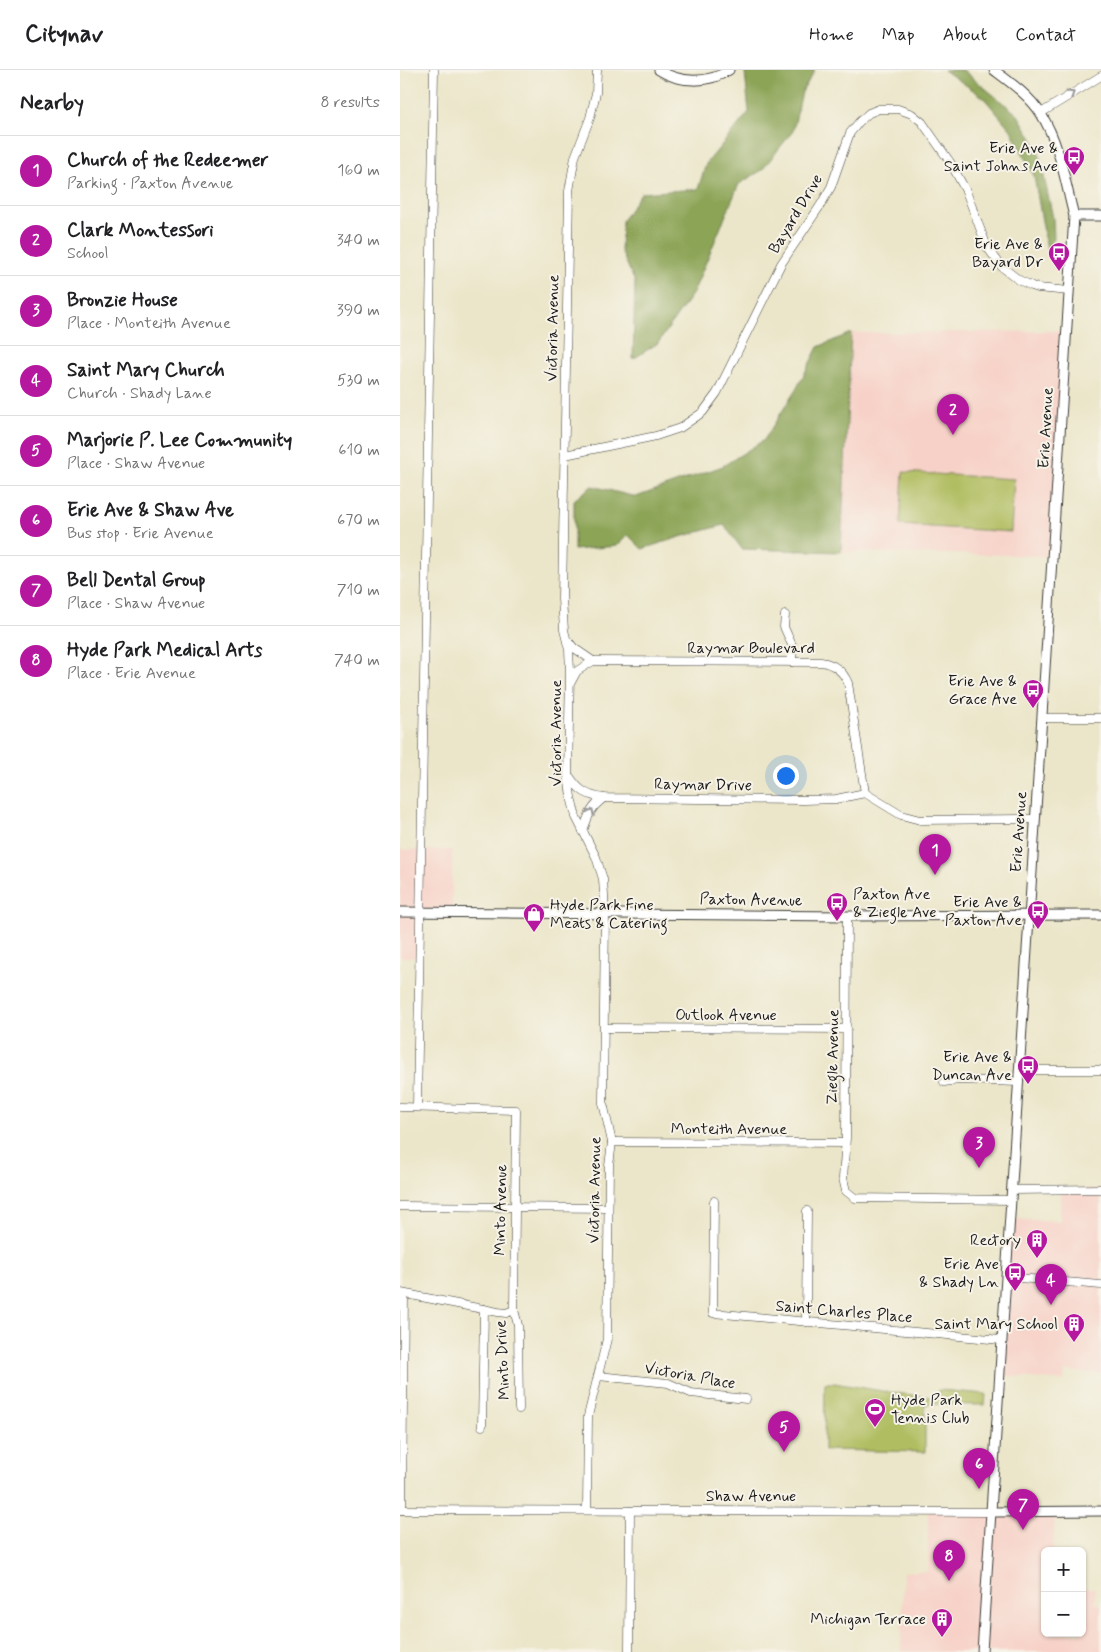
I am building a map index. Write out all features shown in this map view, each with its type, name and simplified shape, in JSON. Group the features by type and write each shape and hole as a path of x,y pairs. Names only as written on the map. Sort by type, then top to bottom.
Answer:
{"street":[{"path":"400,1107 417,1107 434,70"},
{"name":"Victoria Avenue","path":"587,1510 588,1416 607,1339 609,1166 612,1142 603,1103 605,913 603,879 596,857 576,817 571,797 568,775 569,650 564,630 562,598 570,192 575,157 590,118 596,92 597,70"},
{"path":"659,70 680,80 691,80 710,78 729,70"},
{"name":"Erie Avenue","path":"982,1652 1074,216 1056,148 1041,113 1020,90 994,70"},
{"path":"1041,113 1101,76"},
{"name":"Bayard Drive","path":"565,455 656,436 680,428 703,412 717,393 781,264 831,187 850,133 869,113 879,109 898,109 912,114 922,122 950,162 966,191 987,247 1002,267 1017,279 1032,286 1069,291"},
{"path":"1074,216 1101,216"},
{"path":"785,615 784,627 792,645 792,662"},
{"path":"567,640 574,648 592,661 577,671 570,684"},
{"name":"Raymar Boulevard","path":"592,661 828,663 841,671 848,683 865,793"},
{"path":"1043,718 1101,718"},
{"name":"Raymar Drive","path":"568,775 576,787 583,792 604,798 804,800 836,799 865,793"},
{"path":"865,793 901,815 920,820 1035,819"},
{"path":"584,831 589,813 595,804 604,798"},
{"name":"Paxton Avenue","path":"400,912 847,916 1101,915"},
{"name":"Ziegle Avenue","path":"847,916 844,1185 846,1191 856,1198 1011,1200"},
{"name":"Outlook Avenue","path":"605,1028 847,1029"},
{"path":"1020,1070 1101,1070"},
{"path":"944,1082 959,1080 1019,1082"},
{"name":"Minto Avenue","path":"417,1107 516,1110 514,1310"},
{"name":"Monteith Avenue","path":"612,1142 845,1143"},
{"path":"1012,1190 1101,1189"},
{"name":"Saint Charles Place","path":"714,1202 713,1313 1002,1340"},
{"path":"400,1206 608,1208"},
{"path":"806,1322 807,1211"},
{"path":"1006,1277 1101,1285"},
{"path":"401,1510 402,1293 506,1313 514,1310"},
{"path":"482,1426 484,1309"},
{"name":"Minto Drive","path":"514,1310 518,1325 519,1409"},
{"name":"Victoria Place","path":"598,1376 668,1383 691,1392 746,1399"},
{"name":"Shaw Avenue","path":"401,1510 1101,1511"},
{"path":"629,1652 630,1511"}],"shaded area":[{"path":"1067,331 1053,556 841,552 851,333"},
{"path":"400,850 452,850 452,912 419,913 419,957 400,957"},
{"path":"1101,1189 1101,1374 1065,1371 1064,1381 1000,1375 1010,1219 1060,1221 1061,1190"},
{"path":"928,1510 1055,1512 1053,1547 1041,1547 1041,1637 1086,1637 1086,1588 1095,1588 1095,1604 1101,1604 1101,1652 901,1652 903,1572 928,1571"}],"green space":[{"path":"748,70 815,70 802,92 793,131 762,170 739,184 693,293 658,343 633,359 635,282 621,251 622,221 641,193 698,189 706,164 749,112 745,73"},
{"path":"944,70 963,70 1018,115 1038,149 1053,218 1054,239 1047,249 1034,176 1011,130 983,97"},
{"path":"851,333 841,552 742,549 724,525 642,549 628,535 617,546 574,550 574,500 592,486 636,497 723,466 764,440 797,388 818,347"},
{"path":"903,472 1014,479 1011,532 900,525"},
{"name":"Hyde Park Tennis Club","path":"825,1383 937,1398 939,1390 986,1394 985,1405 925,1404 925,1452 824,1450"}],"place":[{"name":"Erie Ave & Saint Johns Ave","path":"1074,176"},
{"name":"Erie Ave & Bayard Dr","path":"1059,272"},
{"name":"Clark Montessori","path":"953,435"},
{"name":"Erie Ave & Grace Ave","path":"1033,709"},
{"name":"Church of the Redeemer","path":"935,875"},
{"name":"Paxton Ave & Ziegle Ave","path":"837,922"},
{"name":"Erie Ave & Paxton Ave","path":"1038,930"},
{"name":"Hyde Park Fine Meats & Catering","path":"534,933"},
{"name":"Erie Ave & Duncan Ave","path":"1028,1085"},
{"name":"Bronzie House","path":"979,1168"},
{"name":"Rectory","path":"1037,1259"},
{"name":"Erie Ave & Shady Ln","path":"1015,1292"},
{"name":"Saint Mary Church","path":"1051,1305"},
{"name":"Saint Mary School","path":"1074,1343"},
{"name":"Hyde Park Tennis Club","path":"875,1428"},
{"name":"Marjorie P. Lee Community","path":"784,1452"},
{"name":"Erie Ave & Shaw Ave","path":"979,1489"},
{"name":"Bell Dental Group","path":"1023,1530"},
{"name":"Hyde Park Medical Arts","path":"949,1581"},
{"name":"Michigan Terrace","path":"942,1638"}]}
